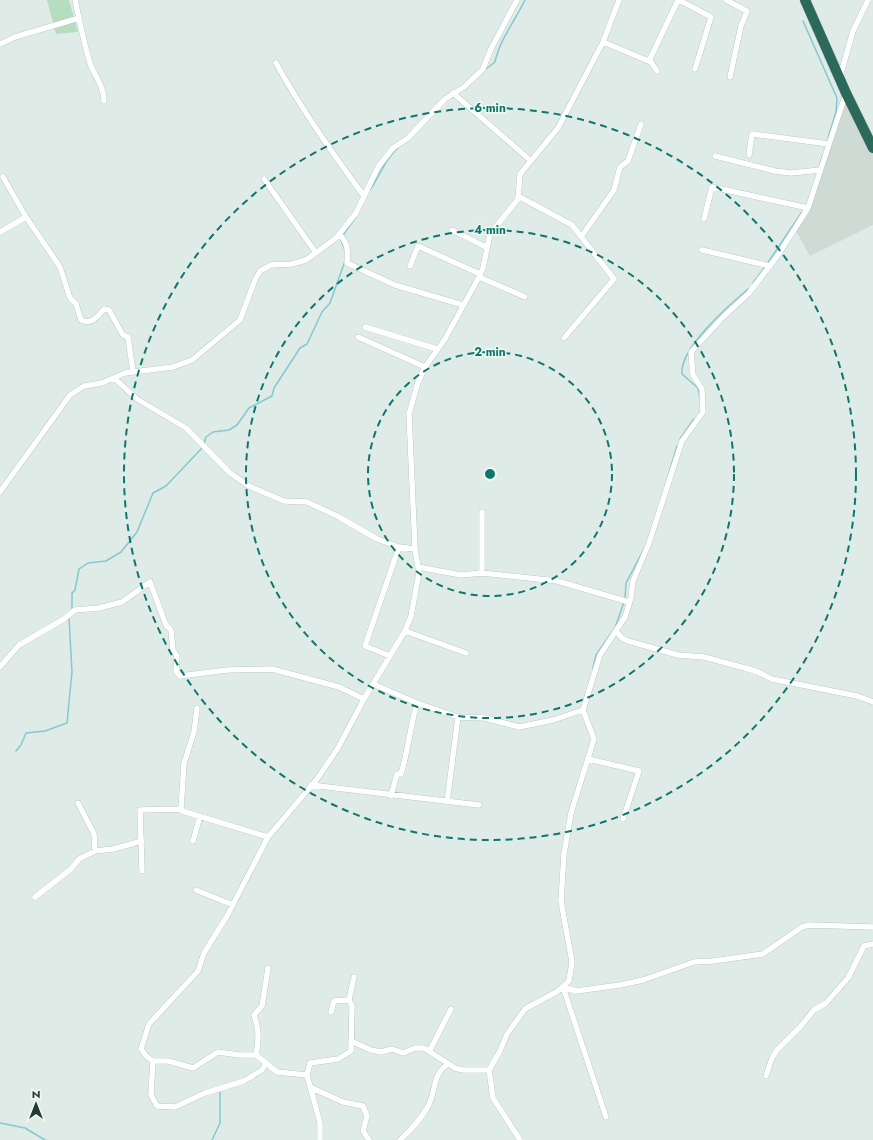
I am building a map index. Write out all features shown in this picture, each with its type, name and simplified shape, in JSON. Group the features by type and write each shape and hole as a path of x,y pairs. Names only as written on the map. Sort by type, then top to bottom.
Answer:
{"highway":[{"path":"805,0 846,93 873,148"}],"street":[{"path":"74,0 92,66 103,93 104,101"},
{"path":"0,492 70,395 84,386 102,383 125,373 173,367 192,360 240,320 255,280 260,271 271,265 292,264 306,260 339,234 356,213 378,166 393,148 408,138 445,99 464,87 483,69 490,49 517,0"},
{"path":"307,1075 302,1076 277,1072 256,1055 239,1055 218,1052 193,1068 168,1061 153,1061 146,1056 141,1049 149,1024 170,999 198,971 204,953 233,904 268,837 311,785 338,748 364,698 405,631 417,589 418,567 415,549 409,414 418,382 425,367 445,339 480,275 490,234 518,196 520,174 558,128 602,42 619,0"},
{"path":"649,61 678,0 711,17 694,69"},
{"path":"726,0 747,11 741,26 730,77"},
{"path":"840,77 853,31 868,0"},
{"path":"0,44 14,37 79,18"},
{"path":"602,42 649,61 658,71"},
{"path":"276,63 295,98 335,158 364,196"},
{"path":"454,93 531,160"},
{"path":"520,1140 492,1098 489,1070 500,1051 507,1034 525,1009 563,987 569,981 572,962 561,901 565,842 571,813 594,739 583,710 600,655 617,632 625,617 631,598 633,581 649,543 682,441 703,412 702,389 693,375 691,352 723,317 748,293 770,266 808,208 846,93"},
{"path":"581,237 614,190 620,168 628,161 641,124"},
{"path":"749,155 752,134 829,144"},
{"path":"716,156 775,171 791,173 820,170"},
{"path":"3,177 26,217 60,266 70,298 76,304 81,320 86,322 94,320 104,309 109,310 124,335 128,337 133,372"},
{"path":"264,179 316,253"},
{"path":"704,219 712,187 808,208"},
{"path":"518,196 572,225 614,279 564,338"},
{"path":"0,232 26,217"},
{"path":"452,230 486,247"},
{"path":"339,234 343,238 349,252 347,263 395,285 463,305"},
{"path":"410,266 418,246 525,297"},
{"path":"702,250 770,266"},
{"path":"365,327 437,349"},
{"path":"358,337 425,367"},
{"path":"114,378 137,399 186,428 230,473 249,486 284,501 307,502 339,516 377,539 398,547 415,549"},
{"path":"482,512 482,573"},
{"path":"390,656 366,646 398,547"},
{"path":"418,567 461,575 482,573 557,581 629,602"},
{"path":"0,667 19,645 64,619 75,610 99,608 122,602 150,582 166,625 171,630 173,650 177,656 176,671 180,676 227,670 272,669 339,687 364,698"},
{"path":"405,631 466,653"},
{"path":"617,632 622,638 628,641 678,655 704,657 758,672 772,679 858,696 873,702"},
{"path":"373,684 417,703 458,717 486,718 520,727 553,720 583,710"},
{"path":"391,796 397,774 401,774 408,752 410,728 417,703"},
{"path":"181,809 184,763 194,732 197,708"},
{"path":"446,802 458,717"},
{"path":"588,759 638,771 623,819"},
{"path":"311,785 391,796 479,805"},
{"path":"78,803 94,834 95,851"},
{"path":"142,871 140,810 181,809 182,811 268,837"},
{"path":"193,841 200,816"},
{"path":"35,897 71,869 78,859 95,851 113,849 142,841"},
{"path":"196,890 233,904"},
{"path":"563,987 576,991 620,985 643,980 694,962 726,960 763,954 791,934 809,925 873,928"},
{"path":"766,1076 772,1058 777,1050 801,1026 814,1010 826,1003 848,978 864,946 873,944"},
{"path":"256,1055 259,1040 258,1025 254,1015 262,1006 268,968"},
{"path":"320,1140 320,1123 307,1075 310,1063 338,1059 345,1056 350,1051 352,1006 349,1000 354,977"},
{"path":"563,987 606,1117"},
{"path":"331,1012 334,1000 349,1000"},
{"path":"430,1050 451,1009"},
{"path":"351,1040 371,1050 381,1052 392,1049 403,1053 415,1048 430,1050 448,1064 463,1070 489,1070"},
{"path":"153,1061 151,1095 157,1106 175,1107 205,1094 244,1081 262,1070 266,1064"},
{"path":"400,1140 428,1108 437,1074 448,1064"},
{"path":"310,1087 343,1102 363,1106 367,1116 363,1131 369,1140"}],"shaded area":[{"path":"848,92 873,143 873,225 810,256 795,229 810,209"}],"green space":[{"path":"47,0 69,0 78,32 56,34"}],"waterway":[{"path":"486,69 495,62 500,46 525,0"},
{"path":"803,21 837,98 836,112 828,138"},
{"path":"370,190 390,156 400,146"},
{"path":"820,164 823,155"},
{"path":"767,264 802,212"},
{"path":"343,235 356,217"},
{"path":"341,240 345,250"},
{"path":"204,444 206,437 213,432 229,430 237,425 249,408 272,396 274,388 300,348 307,344 322,312 330,303 345,261"},
{"path":"753,283 765,267"},
{"path":"700,398 698,388 682,374 683,364 688,352 718,316 748,289"},
{"path":"680,439 694,419"},
{"path":"669,473 677,446"},
{"path":"72,610 72,593 75,590 79,569 88,563 106,561 121,552 137,532 153,493 166,486 203,447"},
{"path":"625,598 626,583 645,547"},
{"path":"593,668 596,655 615,628 624,602"},
{"path":"16,751 21,745 26,733 45,731 67,723 72,672 69,617"},
{"path":"212,1140 220,1123 220,1092"},
{"path":"0,1123 25,1128 45,1140"}]}
